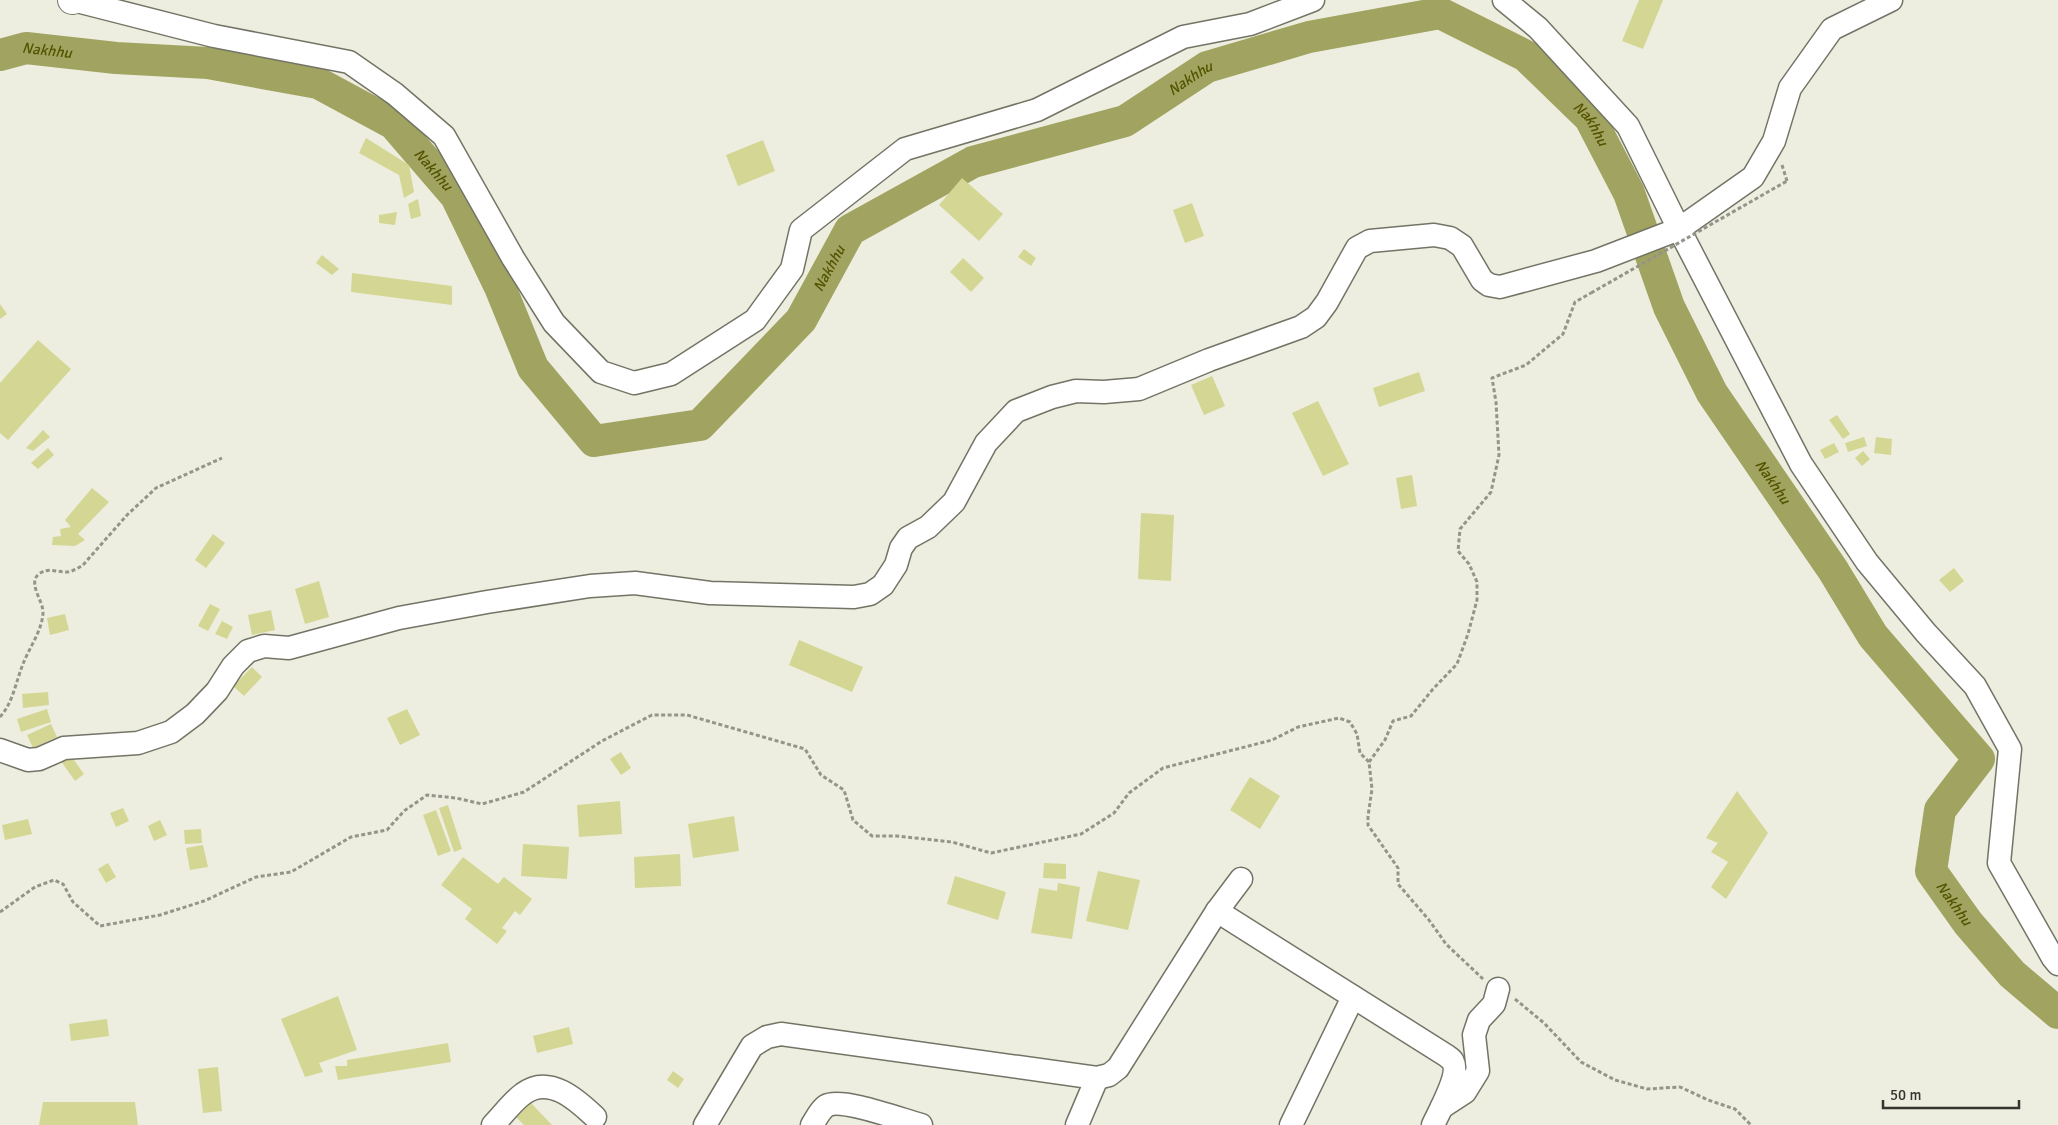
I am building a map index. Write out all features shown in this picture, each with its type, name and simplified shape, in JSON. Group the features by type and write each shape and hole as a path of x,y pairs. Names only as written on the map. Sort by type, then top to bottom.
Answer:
{"street":[{"path":"72,0 214,36 349,62 395,94 444,136 512,258 554,322 601,372 634,383 671,374 755,320 792,269 801,230 905,149 1037,110 1183,37 1250,24 1313,0"},
{"path":"1504,0 1538,28 1628,126 1673,231 1801,464 1866,562 1926,633 1975,686 2010,749 1999,863 2058,964"},
{"path":"0,750 28,760 39,759 64,748 138,743 171,732 194,714 217,690 233,666 248,651 264,646 290,648 399,618 487,602 590,586 635,582 710,593 854,597 870,594 883,585 896,565 901,548 908,538 928,527 954,502 986,443 1016,411 1052,397 1076,391 1104,392 1139,389 1209,360 1301,328 1316,317 1327,302 1357,248 1370,240 1434,235 1450,238 1462,246 1482,280 1489,285 1500,287 1596,262 1673,231 1753,177 1774,140 1790,88 1832,29 1892,0"},
{"path":"705,1125 752,1046 767,1037 781,1034 1097,1078 1109,1075 1118,1068 1217,912 1241,879"},
{"path":"1217,912 1447,1056 1453,1062 1454,1074 1438,1116"},
{"path":"1438,1116 1465,1092 1478,1071 1474,1035 1479,1020 1494,1004 1498,989"},
{"path":"1291,1125 1352,997"},
{"path":"1077,1125 1097,1078"},
{"path":"493,1125 524,1093 543,1086 570,1094 595,1117"},
{"path":"812,1125 825,1107 835,1102 921,1125"}],"path":[{"path":"1369,762 1385,740 1394,721 1411,716 1457,664 1468,634 1477,600 1478,582 1469,564 1458,551 1460,529 1491,492 1499,455 1496,402 1492,378 1526,365 1563,334 1575,302 1787,182"},
{"path":"0,717 11,698 22,665 39,628 43,613 35,584 38,574 53,570 66,572 79,568 127,515 156,488 222,458"},
{"path":"0,912 35,887 54,880 63,884 73,902 100,926 160,915 204,901 256,877 291,872 351,837 387,830 404,812 427,795 456,798 482,804 524,792 602,741 652,716 687,714 805,750 821,775 844,790 853,820 872,836 897,836 952,842 991,854 1082,834 1114,813 1129,793 1163,768 1272,740 1298,727 1339,718 1350,722 1357,734 1360,753 1369,762 1372,789 1368,825 1398,868 1398,884 1429,920 1446,944 1486,982 1511,996 1544,1023 1581,1062 1615,1080 1647,1088 1680,1087 1708,1100 1735,1109 1751,1125"}],"building":[{"path":"1639,0 1663,0 1643,49 1622,41"},
{"path":"366,138 409,165 414,192 404,198 399,175 359,153"},
{"path":"763,140 775,171 738,186 726,155"},
{"path":"962,178 1003,214 979,241 939,205"},
{"path":"418,199 421,216 411,219 408,204"},
{"path":"1192,203 1204,236 1185,243 1173,210"},
{"path":"397,212 395,225 379,223 379,215"},
{"path":"1024,249 1036,258 1031,266 1018,257"},
{"path":"322,255 339,269 332,275 316,263"},
{"path":"963,258 984,278 971,292 950,272"},
{"path":"352,273 452,286 452,305 351,292"},
{"path":"0,304 7,314 0,319"},
{"path":"38,340 71,369 8,440 0,433 0,383"},
{"path":"1419,372 1425,391 1379,407 1373,388"},
{"path":"1212,376 1225,406 1204,415 1191,385"},
{"path":"1318,401 1349,464 1323,476 1292,413"},
{"path":"1837,415 1850,434 1843,439 1829,420"},
{"path":"43,430 50,437 33,451 26,448"},
{"path":"1864,437 1867,446 1848,452 1845,443"},
{"path":"1876,437 1892,439 1891,455 1874,453"},
{"path":"1834,443 1839,452 1825,459 1820,450"},
{"path":"48,448 54,455 38,469 31,463"},
{"path":"1863,451 1870,459 1862,466 1855,458"},
{"path":"1412,475 1417,506 1401,509 1396,478"},
{"path":"92,488 109,502 78,534 85,540 75,546 52,545 53,537 61,536 60,529 71,527 65,520"},
{"path":"1141,513 1174,515 1171,581 1138,579"},
{"path":"213,534 225,543 206,568 195,560"},
{"path":"1954,568 1964,581 1950,592 1939,580"},
{"path":"319,581 329,617 305,624 295,589"},
{"path":"210,604 220,609 208,631 198,626"},
{"path":"271,610 275,630 252,635 248,615"},
{"path":"65,614 69,630 50,635 47,618"},
{"path":"222,621 233,627 227,639 215,634"},
{"path":"799,640 863,667 852,692 789,665"},
{"path":"252,667 262,677 244,696 233,686"},
{"path":"48,692 49,705 23,708 22,694"},
{"path":"47,709 51,722 21,732 17,719"},
{"path":"407,709 420,735 400,745 387,718"},
{"path":"51,724 57,737 33,748 27,735"},
{"path":"621,752 631,768 621,775 610,759"},
{"path":"69,753 84,774 75,781 60,760"},
{"path":"1250,777 1280,796 1260,829 1230,810"},
{"path":"1737,791 1768,833 1726,899 1711,887 1728,862 1711,852 1718,843 1706,838"},
{"path":"620,801 622,834 579,837 577,805"},
{"path":"448,805 462,849 454,852 439,808"},
{"path":"123,808 129,821 116,827 110,813"},
{"path":"436,810 451,851 438,856 423,815"},
{"path":"734,816 739,851 693,858 688,824"},
{"path":"28,819 32,834 5,840 2,825"},
{"path":"160,820 167,835 154,841 148,826"},
{"path":"201,829 202,843 185,844 184,830"},
{"path":"523,844 569,847 567,879 521,876"},
{"path":"203,845 208,867 190,870 186,848"},
{"path":"680,854 681,886 635,888 634,857"},
{"path":"463,857 498,884 504,877 532,899 520,915 515,911 502,928 507,931 497,944 465,919 472,909 441,885"},
{"path":"108,863 116,877 106,883 98,869"},
{"path":"1044,863 1066,864 1066,879 1043,878"},
{"path":"1098,871 1140,880 1128,930 1086,921"},
{"path":"955,876 1006,892 998,920 947,904"},
{"path":"1058,883 1080,887 1072,939 1031,933 1039,888 1057,891"},
{"path":"338,996 357,1050 319,1063 323,1072 305,1077 281,1019"},
{"path":"107,1019 109,1036 71,1041 69,1024"},
{"path":"569,1027 573,1044 537,1053 533,1036"},
{"path":"448,1043 451,1062 338,1080 335,1066 347,1066 347,1060"},
{"path":"218,1067 222,1111 203,1113 198,1069"},
{"path":"673,1071 684,1079 678,1088 667,1080"},
{"path":"529,1101 552,1125 524,1125 515,1116"},
{"path":"43,1102 135,1102 138,1125 39,1125"}],"waterway":[{"name":"Nakhhu","path":"0,55 26,48 116,58 208,63 318,83 394,124 456,196 500,287 533,368 594,441 700,425 801,320 850,230 973,162 1125,121 1207,67 1309,37 1440,13 1526,56 1590,118 1629,193 1669,307 1712,393 1833,570 1873,636 1979,759 1940,810 1931,871 1968,923 2012,974 2058,1013"}]}
